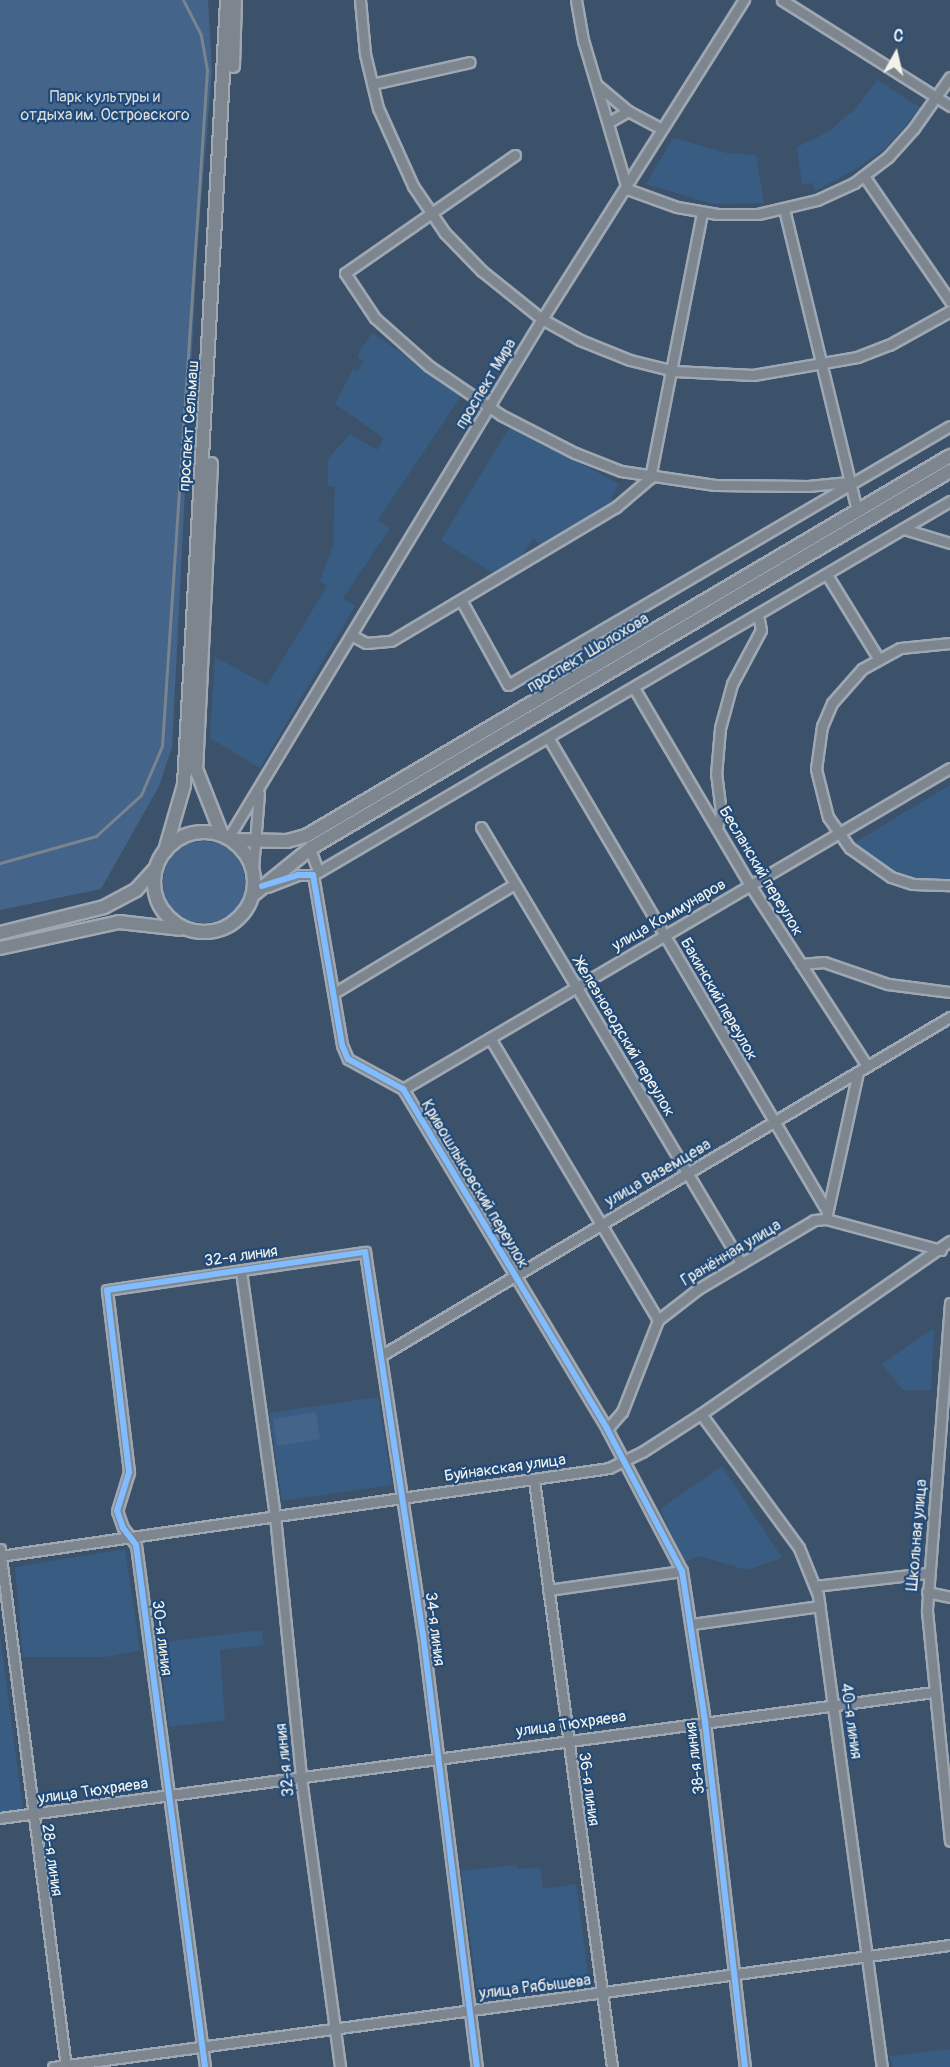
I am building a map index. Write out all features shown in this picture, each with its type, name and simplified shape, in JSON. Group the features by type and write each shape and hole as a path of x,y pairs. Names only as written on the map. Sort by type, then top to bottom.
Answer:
{"main road":[{"name":"проспект Сельмаш","path":"165,850 184,785 227,0"},
{"name":"проспект Сельмаш","path":"227,838 198,780 196,758 235,0"},
{"name":"проспект Шолохова","path":"227,838 253,842 287,841 321,828 950,456"},
{"name":"проспект Шолохова","path":"257,891 310,849 950,471"},
{"path":"0,933 104,907 136,890 155,869 165,850 192,833 227,838 253,869 257,891 241,917 225,928 202,933 119,922 0,948"},
{"path":"155,869 158,904 168,918 187,930"}],"street":[{"path":"360,0 372,84 398,159 430,212 482,272 543,319 603,350 674,370 753,375 819,366 889,345 950,311"},
{"path":"576,0 597,85 627,189 702,212 738,215 784,209 817,200 864,176 900,145 937,98 950,77"},
{"name":"проспект Мира","path":"227,838 543,319 744,0"},
{"path":"782,0 950,106"},
{"path":"372,84 470,62"},
{"path":"597,85 628,111 662,129"},
{"path":"609,122 628,111"},
{"path":"515,155 345,273 375,318 399,341 489,407 575,453 650,478 758,486 849,482"},
{"path":"864,176 950,301"},
{"path":"784,209 819,366 857,511"},
{"path":"351,635 366,643 391,641 616,507 650,478 674,370 702,212"},
{"path":"462,600 508,685 849,482 950,426"},
{"path":"257,891 298,875 315,873 549,739 950,501"},
{"path":"904,529 950,543"},
{"path":"827,575 878,658"},
{"path":"717,827 721,813 716,775 720,728 732,684 761,630 758,614"},
{"path":"950,643 922,643 878,658 847,683 832,703 817,746 819,789 838,833 870,866 891,877 913,884 950,885"},
{"name":"Бесланский переулок","path":"634,688 750,885 867,1066"},
{"name":"Бакинский переулок","path":"549,739 665,934 826,1215"},
{"name":"улица Коммунаров","path":"403,1089 950,768"},
{"name":"проспект Мира","path":"253,869 253,842 260,787"},
{"name":"Железноводский переулок","path":"481,827 741,1263"},
{"name":"Кривошлыковский переулок","path":"310,849 334,993 348,1059 403,1089 624,1461"},
{"path":"334,993 515,884"},
{"path":"801,964 824,962 888,984 950,992"},
{"name":"улица Вяземцева","path":"382,1356 950,1017"},
{"path":"490,1038 658,1320"},
{"path":"858,1072 826,1215 941,1250"},
{"name":"Гранённая улица","path":"607,1429 622,1412 658,1320 675,1304 741,1263 826,1215"},
{"name":"Буйнакская улица","path":"0,1556 609,1468 701,1413 941,1250 950,1241"},
{"name":"34-я линия","path":"309,1260 365,1252 404,1498 477,2067"},
{"name":"32-я линия","path":"177,1279 309,1260"},
{"name":"32-я линия","path":"241,1270 275,1516 301,1778 340,2067"},
{"name":"30-я линия","path":"177,1279 107,1290 129,1472 117,1511 123,1528 133,1538 205,2067"},
{"name":"Школьная улица","path":"950,1303 931,1562 927,1572 933,1692 950,1841"},
{"name":"40-я линия","path":"701,1413 799,1548 815,1586 834,1705 882,2067"},
{"name":"38-я линия","path":"624,1461 682,1571 692,1624 705,1722 745,2067"},
{"name":"36-я линия","path":"534,1480 566,1740 612,2067"},
{"name":"28-я линия","path":"0,1549 31,1813 66,2066"},
{"path":"548,1590 682,1571"},
{"path":"815,1586 927,1572"},
{"path":"927,1592 950,1596"},
{"path":"692,1624 820,1606"},
{"name":"улица Тюхряева","path":"0,1818 301,1778 437,1757 933,1692"},
{"name":"улица Рябышева","path":"53,2067 201,2044 602,1994 950,1945"}],"shaded area":[{"path":"877,80 921,108 886,148 857,168 815,191 813,183 802,185 797,147 828,132 854,110"},
{"path":"673,138 727,153 756,155 764,203 713,204 646,184"},
{"path":"372,333 463,393 378,520 390,528 343,598 355,606 260,768 210,738 215,657 267,685 327,586 320,581 333,546 335,487 328,486 328,459 350,434 377,450 384,438 335,404 353,369 358,371 363,360 358,358 359,352"},
{"path":"511,425 619,484 611,498 615,501 542,546 533,538 518,562 494,574 441,540"},
{"path":"950,785 950,883 918,881 894,873 854,843"},
{"path":"934,1328 931,1390 903,1390 882,1364"},
{"path":"378,1397 392,1485 282,1501 269,1413"},
{"path":"722,1466 782,1558 747,1570 699,1556 685,1562 660,1509"},
{"path":"125,1549 140,1650 105,1657 23,1657 15,1567"},
{"path":"262,1630 264,1645 220,1650 225,1720 169,1727 158,1639 163,1638 164,1642"},
{"path":"0,1635 23,1809 0,1812"},
{"path":"516,1865 518,1869 540,1867 543,1889 576,1884 589,1979 478,1995 461,1871"},
{"path":"950,2049 950,2067 893,2067 889,2056"}],"green space":[{"name":"Парк культуры и отдыха им. Островского","path":"0,0 208,0 212,70 197,251 172,747 159,786 101,889 0,910"},
{"path":"204,841 220,844 233,853 242,866 245,882 242,898 233,911 220,920 204,923 188,920 175,911 166,898 163,882 166,866 175,853 188,844"},
{"path":"316,1412 320,1439 277,1446 273,1419"}],"tram line":[{"path":"0,1565 6,1575 70,2067"}],"railway":[{"path":"0,863 96,836 141,795 162,746 207,70 201,35 183,0"}],"cycle path":[{"path":"262,886 298,875 313,875 342,1045 348,1059 403,1089 607,1429 682,1571 705,1722 745,2067"},
{"path":"205,2067 136,1545 123,1528 117,1511 129,1472 107,1290 365,1252 423,1635 477,2067"}]}
